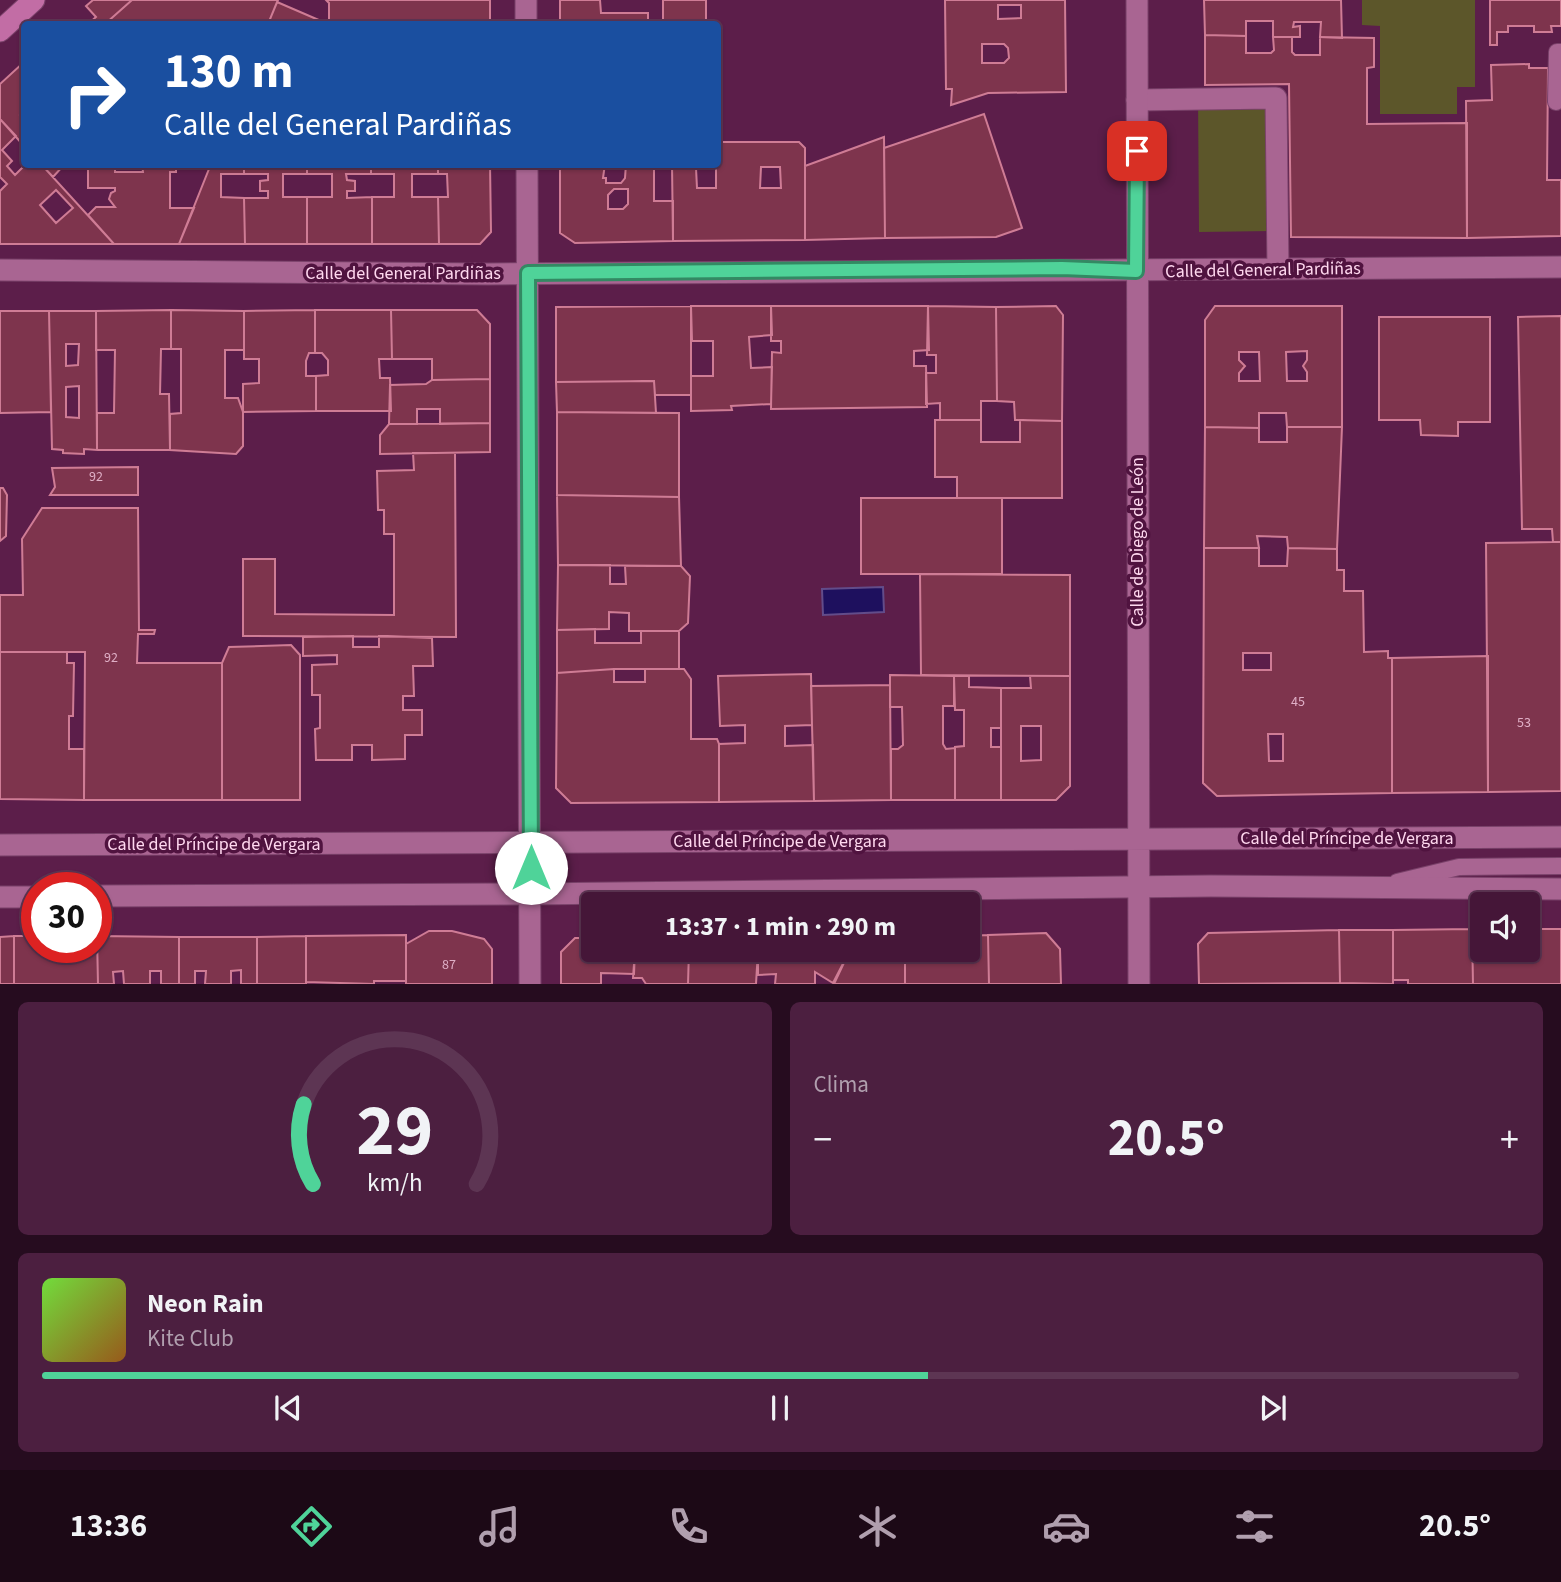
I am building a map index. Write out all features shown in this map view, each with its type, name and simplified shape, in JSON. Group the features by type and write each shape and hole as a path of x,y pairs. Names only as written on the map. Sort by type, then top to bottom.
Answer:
{"main road":[{"path":"0,31 34,0"}],"street":[{"path":"526,0 526,21"},
{"name":"Calle de Diego de León","path":"1137,0 1139,984"},
{"path":"1137,100 1276,97 1278,269"},
{"path":"527,168 530,984"},
{"name":"Calle del General Pardiñas","path":"0,270 528,273 1561,267"},
{"name":"Calle del Príncipe de Vergara","path":"0,845 1561,837"},
{"path":"112,896 1138,887 1561,889"},
{"path":"0,897 21,897"}],"lane":[{"path":"1556,102 1557,52 1561,52"},
{"path":"1381,887 1459,867 1561,866"}],"shaded area":[{"path":"1362,0 1475,0 1475,87 1457,87 1457,114 1380,114 1380,26 1362,25"},
{"path":"1198,94 1281,94 1282,231 1199,232"},
{"path":"883,587 884,612 823,615 822,589"}],"building":[{"path":"93,0 132,0 108,21 91,21 96,17 86,6"},
{"path":"132,0 278,0 269,21 108,21"},
{"path":"326,0 490,0 490,21 329,21 329,3"},
{"path":"560,0 600,0 601,13 648,13 648,20 663,20 663,0 706,0 706,21 560,21"},
{"path":"945,0 1065,0 1066,92 988,93 951,105 952,89 946,89","holes":["998,5 1021,5 1021,18 998,19","982,44 1004,44 1008,48 1009,58 1004,63 982,63"]},
{"path":"1204,0 1341,0 1342,38 1320,37 1321,22 1294,22 1293,27 1300,26 1300,37 1273,37 1273,21 1246,21 1246,36 1205,35"},
{"path":"1490,0 1561,0 1561,26 1551,26 1552,32 1534,32 1534,26 1508,26 1508,32 1497,32 1497,45 1490,45"},
{"path":"277,2 321,21 269,21"},
{"path":"1205,35 1246,36 1246,53 1271,53 1274,50 1273,37 1292,37 1292,52 1295,55 1320,55 1320,37 1374,38 1374,67 1367,68 1367,124 1467,123 1467,238 1291,237 1289,84 1205,85"},
{"path":"1529,64 1529,68 1548,68 1547,180 1561,180 1561,236 1467,238 1466,101 1492,100 1491,65"},
{"path":"21,65 21,143 0,119 0,84"},
{"path":"984,114 1022,228 996,237 885,238 884,148"},
{"path":"0,119 16,136 2,150 12,161 7,166 15,175 22,168 45,168 114,244 0,244 0,191 7,184 0,177","holes":["56,190 73,208 56,223 40,205"]},
{"path":"884,137 885,238 805,240 805,166"},
{"path":"721,142 799,142 805,148 805,240 673,241 672,168 696,168 697,188 716,188 716,168 721,168","holes":["761,167 780,167 781,188 760,188"]},
{"path":"45,168 61,168 53,177"},
{"path":"88,168 143,172 142,168 176,168 176,172 170,172 170,208 194,208 179,244 114,244 88,215 96,207 115,207 109,199 115,188 88,188"},
{"path":"209,168 244,168 244,174 221,174 221,197 244,198 245,244 179,244"},
{"path":"244,168 307,168 307,174 283,174 283,197 307,197 307,244 245,244 244,198 268,198 268,191 260,191 260,181 268,180 268,174 244,174"},
{"path":"307,168 371,168 371,174 346,174 347,180 355,181 355,191 347,191 347,198 372,197 372,244 307,244 307,197 332,197 332,174 307,174"},
{"path":"371,168 438,168 438,174 412,174 412,197 438,197 439,244 372,244 372,197 394,197 394,174 371,174"},
{"path":"438,168 490,168 491,232 480,244 439,244 438,197 448,197 447,174 438,174"},
{"path":"560,168 604,168 603,178 606,178 606,183 621,183 625,178 626,168 654,168 654,201 673,201 673,241 575,243 560,233","holes":["614,189 628,189 628,204 623,209 608,209 608,195"]},
{"path":"691,306 771,306 772,335 749,337 751,368 772,367 771,404 731,406 732,410 691,411 691,376 713,376 713,341 692,341"},
{"path":"691,306 691,395 655,395 654,381 556,382 556,307"},
{"path":"771,306 928,306 929,350 914,351 914,366 926,366 927,407 771,409 772,352 781,353 781,341 771,341"},
{"path":"928,306 996,307 997,401 981,401 981,420 940,420 940,403 926,404 926,373 936,373 936,355 927,355"},
{"path":"1056,306 1063,315 1062,421 1015,420 1014,402 997,401 996,307"},
{"path":"1215,306 1342,306 1342,427 1287,427 1286,413 1259,413 1259,428 1205,427 1205,320","holes":["1307,351 1307,360 1303,366 1307,372 1307,381 1287,381 1286,352","1239,352 1259,352 1260,381 1239,381 1239,373 1245,366 1239,360"]},
{"path":"171,310 244,311 244,350 225,350 225,398 238,398 243,412 243,446 236,454 170,450 170,414 181,413 181,349 171,349"},
{"path":"171,310 171,349 161,349 160,394 169,394 170,450 97,450 97,413 114,413 115,350 96,350 96,311"},
{"path":"315,310 391,310 392,359 379,359 380,378 390,378 391,411 316,411 316,376 328,375 328,360 322,353 315,353"},
{"path":"315,310 315,353 309,353 306,376 316,376 316,411 243,412 243,384 259,383 259,359 244,359 244,311"},
{"path":"391,310 477,310 490,324 490,379 432,380 432,359 392,359"},
{"path":"0,311 49,311 51,412 0,413"},
{"path":"49,311 96,311 97,450 84,449 84,454 63,453 63,450 52,449","holes":["66,344 79,344 78,365 66,366","79,386 79,418 66,417 66,387"]},
{"path":"1561,316 1561,542 1553,542 1552,529 1522,529 1518,317"},
{"path":"1379,317 1490,317 1490,422 1458,422 1458,436 1421,435 1420,420 1379,420"},
{"path":"490,379 490,423 440,424 440,409 417,409 417,424 389,424 390,385 426,384 432,380"},
{"path":"654,381 656,413 557,412 556,382"},
{"path":"557,412 679,413 679,497 557,495"},
{"path":"935,420 981,420 981,442 1020,442 1020,420 1062,421 1062,498 957,498 957,477 935,477"},
{"path":"490,423 490,452 380,454 380,435 389,424"},
{"path":"1205,427 1259,428 1259,442 1287,442 1287,427 1342,427 1337,549 1288,548 1287,537 1257,536 1259,548 1204,548"},
{"path":"413,453 455,453 456,637 243,636 243,559 275,559 275,614 394,615 394,534 384,534 384,510 378,510 377,471 414,470"},
{"path":"138,467 138,495 50,495 55,487 52,468"},
{"path":"0,488 3,488 7,495 6,536 0,541"},
{"path":"557,495 679,497 681,566 558,565"},
{"path":"861,498 1002,498 1002,574 861,574"},
{"path":"42,508 138,508 139,630 155,630 154,634 138,634 137,663 222,663 222,800 84,800 85,652 0,652 0,595 23,595 22,539"},
{"path":"1561,542 1561,791 1488,792 1486,543"},
{"path":"1204,548 1259,548 1259,566 1287,566 1288,548 1337,549 1337,570 1344,570 1344,591 1363,591 1364,652 1388,651 1388,658 1392,658 1392,793 1217,796 1203,783","holes":["1243,653 1271,653 1271,670 1243,670","1268,734 1283,734 1283,761 1269,761"]},
{"path":"558,565 610,565 610,584 626,584 625,566 681,566 690,576 688,623 679,631 629,631 629,613 609,612 609,629 557,630"},
{"path":"920,574 1070,575 1070,676 921,675"},
{"path":"595,629 595,643 641,643 641,631 679,631 679,669 614,669 557,673 557,630"},
{"path":"353,636 353,647 379,647 379,636 432,638 433,666 413,666 414,696 403,696 403,710 422,710 422,735 405,735 405,759 372,760 372,745 352,745 352,760 316,760 315,729 320,728 320,695 312,695 312,665 337,664 337,655 303,656 303,637"},
{"path":"291,645 300,655 300,800 222,800 222,663 229,647"},
{"path":"0,652 67,652 67,663 74,663 69,749 84,749 84,800 0,799"},
{"path":"1488,656 1488,792 1392,793 1392,658"},
{"path":"614,669 614,682 645,682 645,669 684,669 691,679 691,739 717,739 719,744 719,802 571,803 556,788 557,673"},
{"path":"811,674 812,725 785,726 785,746 813,745 814,801 719,802 719,744 745,743 745,725 720,726 718,676"},
{"path":"890,675 954,676 954,706 943,706 943,744 946,749 955,748 955,800 891,800 891,749 898,749 903,745 902,707 890,707"},
{"path":"954,676 969,676 969,687 1001,688 1001,728 991,728 991,747 1001,747 1001,800 955,800 955,747 964,746 964,710 955,710"},
{"path":"1030,676 1070,676 1070,786 1056,800 1001,800 1001,688 1031,688","holes":["1021,726 1041,726 1041,760 1021,761"]},
{"path":"890,685 891,800 814,801 811,686"},
{"path":"1470,929 1473,984 1408,984 1408,980 1393,980 1393,930"},
{"path":"1540,929 1561,929 1561,984 1473,984 1473,962 1540,962"},
{"path":"1339,930 1393,930 1393,984 1340,983"},
{"path":"1339,930 1340,983 1199,984 1198,944 1208,933"},
{"path":"429,931 452,931 484,939 492,949 492,984 406,984 406,944"},
{"path":"1046,933 1060,949 1061,984 989,984 988,935"},
{"path":"406,935 406,981 374,981 374,984 306,982 306,936"},
{"path":"980,935 988,935 989,984 905,984 905,962 980,962"},
{"path":"14,936 21,936 21,963 98,963 98,984 14,984"},
{"path":"14,936 14,984 0,984 0,937"},
{"path":"112,936 179,937 179,984 161,984 161,971 150,971 150,984 124,984 123,971 113,972 114,984 98,984 98,963 112,963"},
{"path":"306,936 306,984 257,984 257,937"},
{"path":"179,937 257,937 257,984 241,984 241,970 231,971 231,984 205,984 206,971 195,971 195,984 179,984"},
{"path":"575,938 581,938 581,962 634,962 634,974 601,973 601,984 561,984 561,952"},
{"path":"634,962 689,962 688,984 646,984 642,978 633,978"},
{"path":"689,962 757,962 756,984 688,984"},
{"path":"758,962 844,962 833,983 815,972 815,984 775,984 776,974 758,975"},
{"path":"844,962 905,962 905,984 834,984"}],"route":[{"path":"531,868 528,273 1062,268 1136,271 1137,151"}]}
